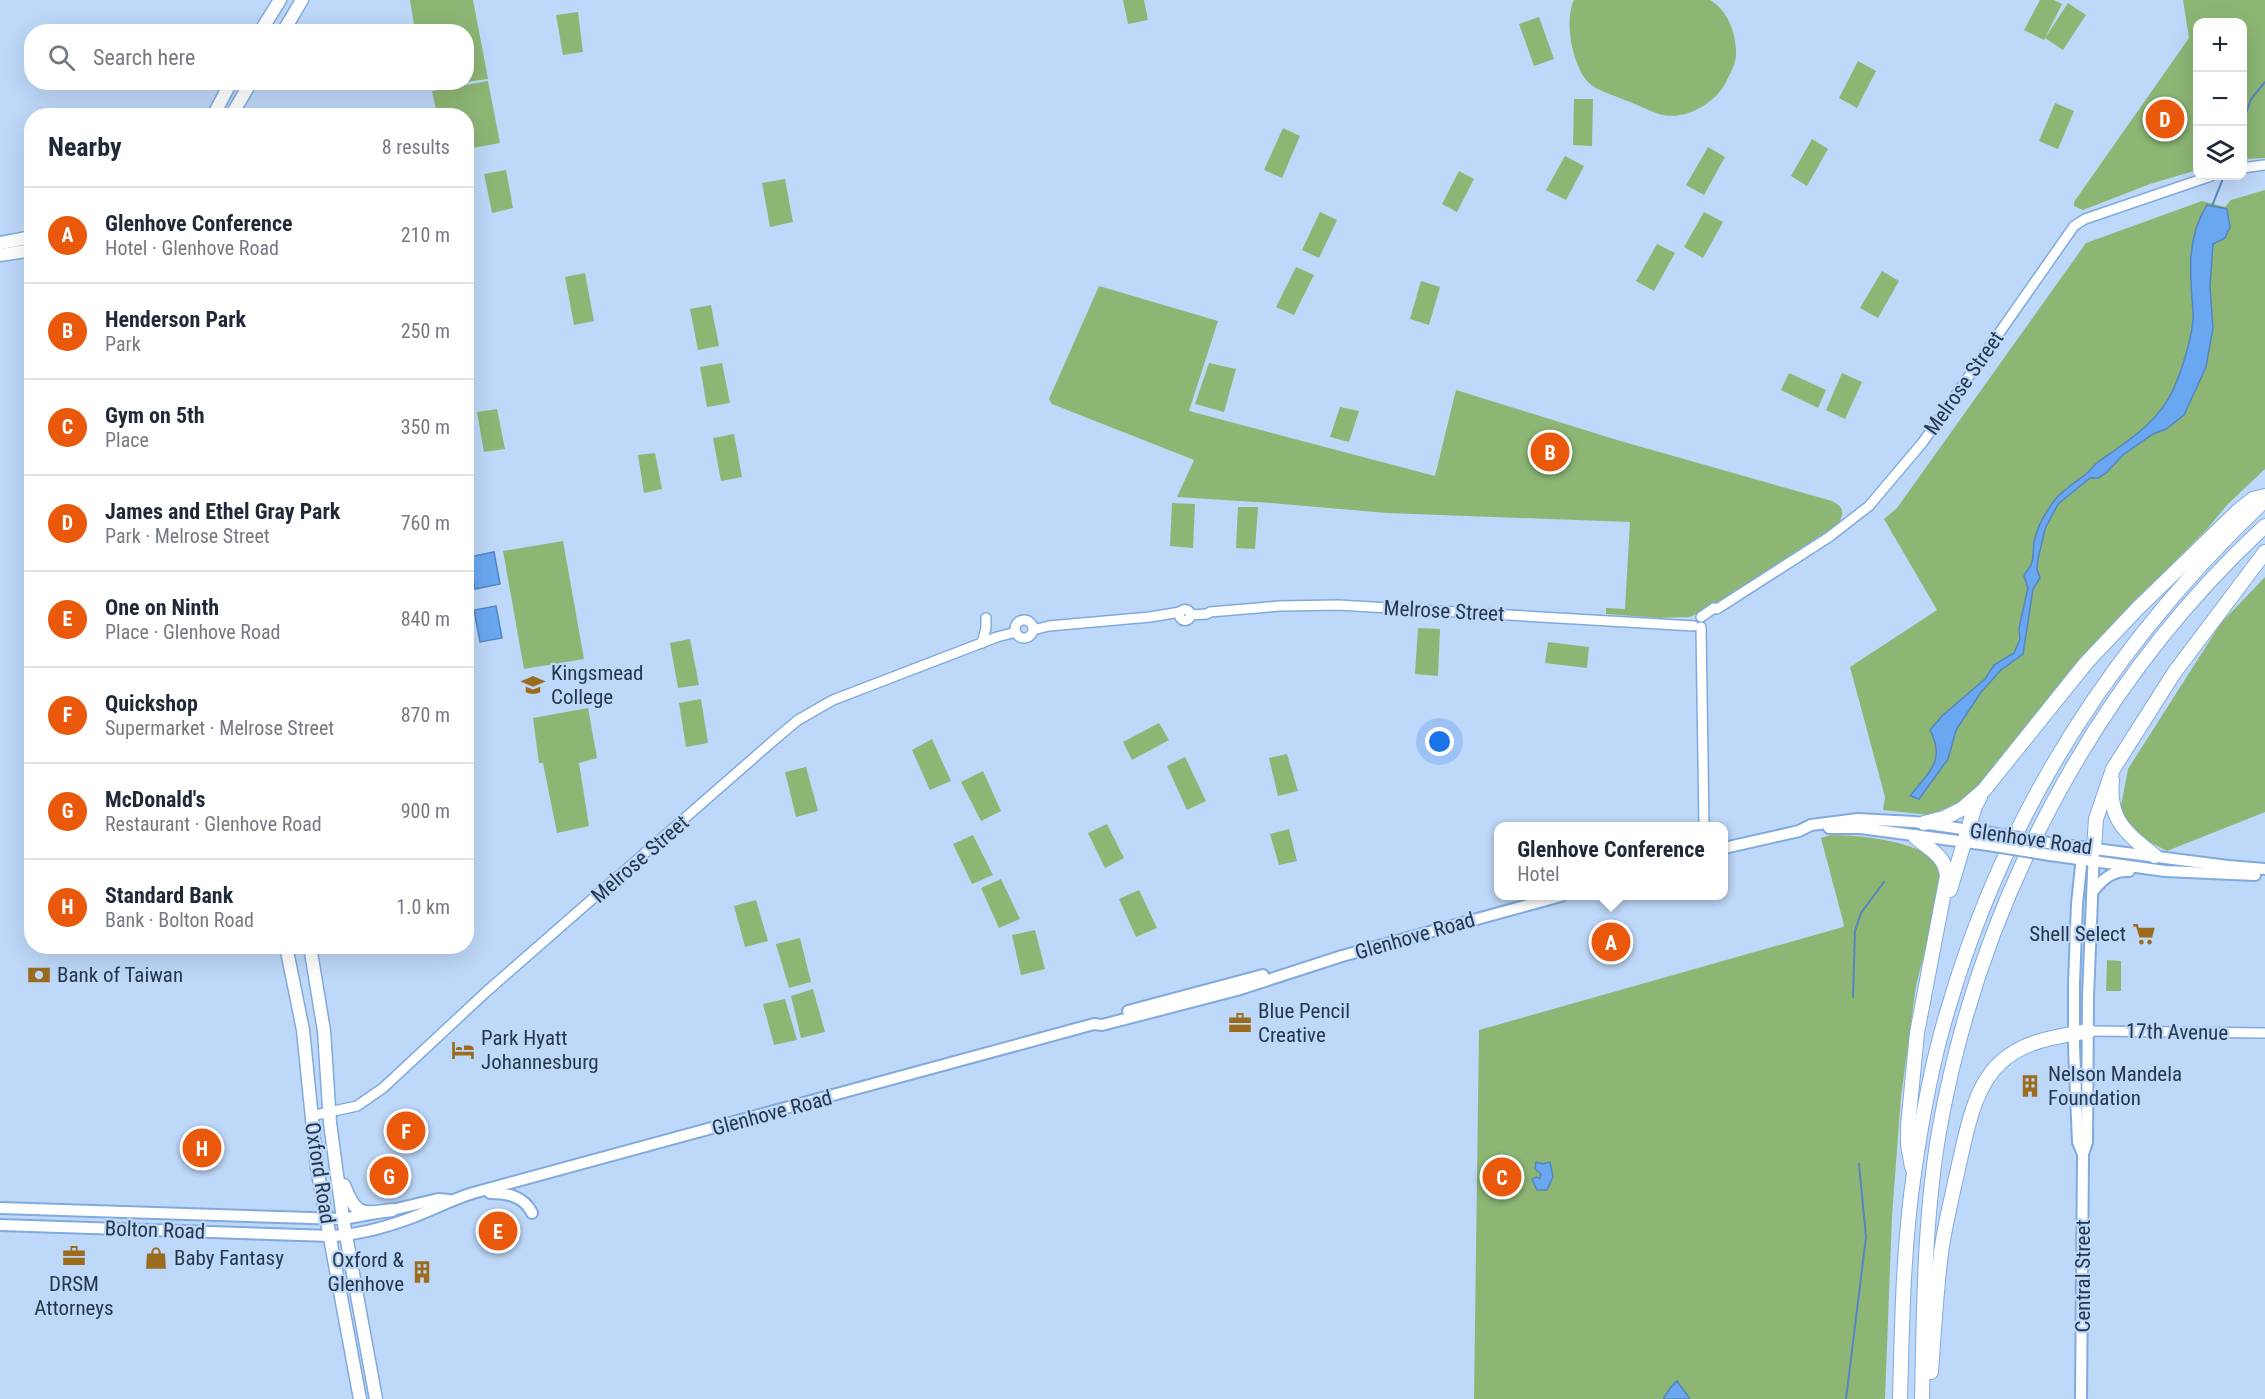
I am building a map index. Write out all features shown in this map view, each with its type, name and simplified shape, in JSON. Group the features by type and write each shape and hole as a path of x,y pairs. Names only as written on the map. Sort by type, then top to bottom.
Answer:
{"highway":[{"path":"1940,919 1975,806 1984,790 2086,663 2125,621 2238,511 2253,499 2265,498"},
{"path":"1900,1399 1904,1272 1914,1175 1933,1070 1949,1005 1985,902 2014,837 2069,736 2115,669 2190,575 2265,498"},
{"path":"1922,1399 1927,1235 1939,1133 1965,1022 2000,915 2031,845 2099,723 2163,636 2206,586 2265,526"},
{"path":"2088,854 2096,819 2113,769 2185,657 2265,552"},
{"path":"2113,769 2112,804 2119,824 2155,856"},
{"path":"1919,823 1944,818 1962,808 1984,790"},
{"path":"1913,836 1935,852 1946,868 1940,919 1920,1016 1910,1095 1908,1145 1914,1175"},
{"path":"1922,1399 1929,1388 1944,1235 1964,1143 1981,1090 1996,1067 2011,1053 2032,1043 2089,1031"}],"main road":[{"path":"265,24 280,0"},
{"path":"288,24 302,0"},
{"path":"217,108 227,90"},
{"path":"236,108 246,90"},
{"path":"0,243 24,238"},
{"path":"0,255 24,251"},
{"name":"Glenhove Road","path":"1799,831 1811,825 1840,820 1880,819 1919,823 1967,836 1988,845 2050,855 2155,856 2265,869"},
{"name":"Glenhove Road","path":"1728,847 1799,831 1843,827 1913,836 1967,836 1991,833 2048,843 2147,869 2209,874 2265,875"},
{"name":"Central Street","path":"2081,1399 2083,1154 2087,1142 2093,891 2088,854"},
{"name":"Central Street","path":"2083,1154 2078,1142 2074,1034 2075,954 2088,854"},
{"path":"2093,891 2105,878 2117,872 2147,869"},
{"name":"Glenhove Road","path":"346,1235 409,1219 449,1200 473,1193 1094,1024 1100,1019 1204,989 1296,966 1304,968 1546,900"},
{"name":"Oxford Road","path":"288,954 303,1030 311,1116 327,1219 360,1399"},
{"name":"Oxford Road","path":"311,954 324,1031 330,1113 343,1219 376,1399"},
{"path":"336,1164 357,1210 367,1213 392,1210"},
{"path":"473,1193 498,1193 514,1196 524,1202 532,1213"},
{"name":"Glenhove Road","path":"343,1219 438,1199 449,1200"},
{"name":"Bolton Road","path":"0,1208 343,1219"},
{"name":"Bolton Road","path":"0,1225 346,1235"}],"street":[{"path":"2247,167 2265,165"},
{"name":"Melrose Street","path":"1032,628 1162,616 1165,613 1185,614 1207,609 1210,612 1280,606 1338,605 1683,626 1698,623 1829,537 1869,506 1923,442 2074,226 2085,219 2199,180"},
{"path":"982,644 986,618"},
{"path":"1021,621 1027,621 1032,628 1028,637 1017,634 1017,624 1021,621"},
{"path":"1698,623 1703,656 1700,663 1704,822"},
{"name":"Melrose Street","path":"311,1116 357,1106 383,1088 486,992 798,720 846,694 994,639 1017,634"},
{"name":"17th Avenue","path":"2089,1031 2265,1033"}],"green space":[{"path":"410,0 473,0 488,79 474,81 474,24 414,24"},
{"path":"1123,0 1144,0 1148,20 1128,24"},
{"path":"1574,0 1710,0 1721,9 1732,28 1735,62 1722,88 1708,103 1689,113 1669,116 1659,114 1596,88 1582,74 1571,42 1570,19"},
{"path":"2040,0 2054,0 2062,4 2044,40 2024,30"},
{"path":"2183,0 2265,0 2265,158 2247,159 2247,18 2193,18 2193,171 2150,184 2083,210 2074,206 2074,202 2189,38"},
{"path":"2068,3 2086,15 2063,50 2045,38"},
{"path":"578,12 583,52 563,55 556,15"},
{"path":"1539,17 1554,59 1534,66 1519,24"},
{"path":"1858,61 1876,71 1857,108 1839,98"},
{"path":"488,81 500,143 474,148 474,108 436,108 432,91 474,90 474,84"},
{"path":"1574,99 1593,99 1592,146 1573,145"},
{"path":"2055,103 2074,111 2058,149 2039,141"},
{"path":"1283,128 1300,136 1282,178 1264,170"},
{"path":"1812,139 1828,149 1807,186 1791,176"},
{"path":"1708,147 1725,157 1704,195 1686,185"},
{"path":"1565,156 1584,166 1566,200 1546,190"},
{"path":"506,170 513,208 492,213 484,174"},
{"path":"1459,171 1474,179 1457,212 1442,204"},
{"path":"785,179 793,222 770,227 762,183"},
{"path":"2265,190 2265,469 2227,505 2208,528 2109,628 2059,685 1980,785 1962,802 1929,815 1883,810 1885,797 1850,667 1937,610 1884,519 1897,508 2086,243 2202,201 2225,207 2231,200"},
{"path":"1320,212 1337,220 1319,258 1302,250"},
{"path":"1704,212 1723,222 1703,258 1684,247"},
{"path":"1657,244 1675,253 1654,291 1636,281"},
{"path":"1296,267 1314,275 1294,315 1276,307"},
{"path":"1882,271 1899,281 1878,318 1860,308"},
{"path":"585,273 594,321 574,325 565,277"},
{"path":"1421,281 1440,287 1429,325 1410,319"},
{"path":"1099,286 1218,321 1189,411 1435,476 1456,390 1617,440 1832,501 1841,508 1842,517 1838,524 1707,609 1690,617 1659,618 1606,614 1606,608 1625,609 1630,522 1387,513 1177,497 1194,460 1052,404 1049,399"},
{"path":"711,305 719,346 698,350 690,309"},
{"path":"722,363 730,403 707,407 700,367"},
{"path":"1209,363 1236,369 1224,412 1195,404"},
{"path":"1789,373 1826,390 1818,408 1781,390"},
{"path":"1842,373 1862,382 1845,419 1826,410"},
{"path":"1340,407 1359,411 1349,442 1330,437"},
{"path":"497,409 505,449 484,452 477,412"},
{"path":"734,434 742,477 721,481 713,438"},
{"path":"655,453 662,489 644,493 638,455"},
{"path":"1172,503 1195,504 1193,548 1170,546"},
{"path":"1238,507 1258,507 1255,549 1236,548"},
{"path":"563,541 584,659 524,669 503,551"},
{"path":"2265,577 2265,812 2167,851 2140,837 2120,811 2128,769 2221,623"},
{"path":"1418,628 1440,629 1438,676 1415,674"},
{"path":"690,639 699,685 678,688 670,643"},
{"path":"1548,642 1589,647 1587,668 1545,663"},
{"path":"701,699 708,743 686,747 679,703"},
{"path":"588,708 597,758 579,763 589,826 557,833 543,763 539,763 533,718"},
{"path":"1159,723 1169,740 1132,760 1123,742"},
{"path":"932,739 951,781 930,790 912,750"},
{"path":"1287,754 1298,791 1278,796 1269,758"},
{"path":"1185,757 1206,801 1187,810 1167,766"},
{"path":"806,767 818,811 796,817 785,772"},
{"path":"983,771 1001,811 981,821 961,782"},
{"path":"1107,824 1124,858 1105,868 1088,833"},
{"path":"1289,829 1297,861 1279,865 1270,834"},
{"path":"973,835 993,875 972,884 953,844"},
{"path":"1831,835 1874,838 1907,846 1923,852 1941,866 1942,884 1916,986 1901,1097 1892,1216 1885,1399 1474,1399 1479,1030 1843,927 1821,838"},
{"path":"1001,879 1020,919 999,928 981,888"},
{"path":"1139,890 1157,928 1136,937 1119,899"},
{"path":"756,900 768,941 745,947 734,906"},
{"path":"1035,930 1045,969 1021,975 1012,935"},
{"path":"800,938 811,982 789,988 776,944"},
{"path":"2107,960 2121,961 2121,991 2106,991"},
{"path":"813,989 825,1032 801,1038 791,996"},
{"path":"785,999 797,1040 774,1045 763,1004"}],"water":[{"path":"2207,205 2227,209 2230,227 2225,238 2213,244 2210,286 2213,328 2206,367 2184,415 2166,429 2153,434 2123,455 2106,473 2098,478 2090,478 2058,504 2045,529 2038,559 2037,569 2040,578 2033,589 2023,654 2001,670 1981,692 1956,730 1948,759 1919,799 1910,796 1929,773 1936,758 1935,741 1930,730 1942,716 1985,679 1994,665 2014,653 2020,639 2019,628 2028,588 2024,576 2033,559 2035,536 2048,510 2065,490 2150,422 2167,402 2190,340 2193,319 2191,257 2196,230"},
{"path":"494,552 500,584 475,589 474,556"},
{"path":"496,606 502,638 480,642 474,610"},
{"path":"1536,1162 1543,1164 1550,1162 1553,1177 1547,1190 1537,1190 1532,1179 1540,1178 1541,1174 1535,1169"},
{"path":"1677,1381 1690,1399 1663,1399 1671,1387"}],"waterway":[{"path":"2247,111 2251,99 2265,82"},
{"path":"2212,206 2222,180"},
{"path":"1853,997 1855,931 1861,913 1884,882"},
{"path":"1846,1399 1866,1237 1859,1164"}],"place":[{"name":"James and Ethel Gray Park","path":"2165,119"},
{"name":"Henderson Park","path":"1550,452"},
{"name":"Kingsmead College","path":"533,685"},
{"name":"Shell Select","path":"2144,934"},
{"name":"Glenhove Conference","path":"1611,942"},
{"name":"Bank of Taiwan","path":"39,975"},
{"name":"Blue Pencil Creative","path":"1240,1023"},
{"name":"Park Hyatt Johannesburg","path":"463,1050"},
{"name":"Nelson Mandela Foundation","path":"2030,1086"},
{"name":"Quickshop","path":"406,1131"},
{"name":"Standard Bank","path":"202,1148"},
{"name":"McDonald's","path":"389,1176"},
{"name":"Gym on 5th","path":"1502,1177"},
{"name":"One on Ninth","path":"498,1231"},
{"name":"DRSM Attorneys","path":"74,1256"},
{"name":"Baby Fantasy","path":"156,1258"},
{"name":"Oxford & Glenhove","path":"422,1272"}]}
